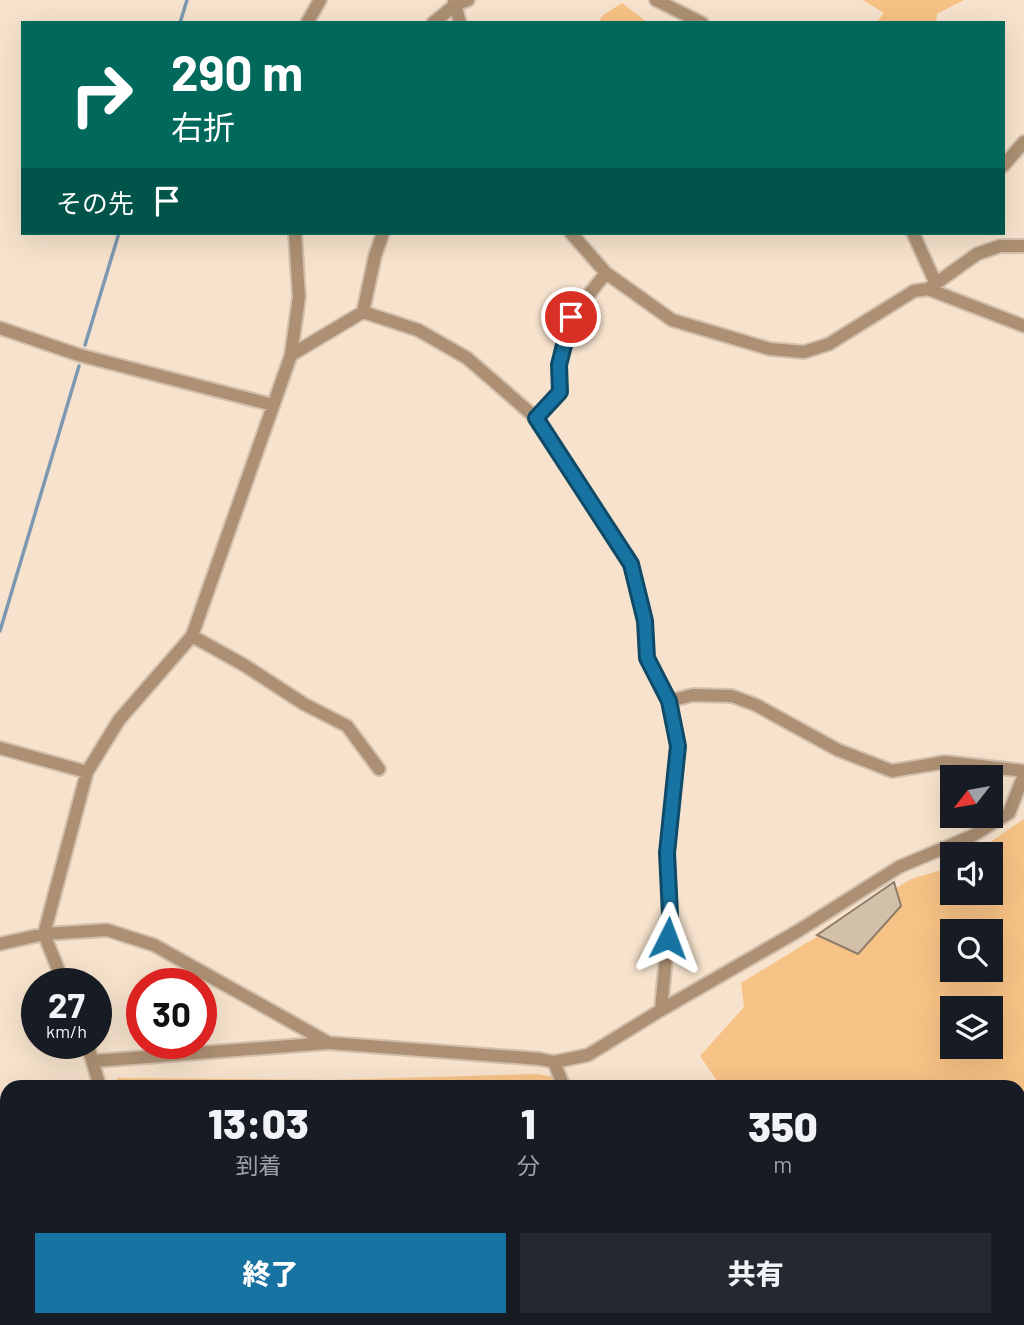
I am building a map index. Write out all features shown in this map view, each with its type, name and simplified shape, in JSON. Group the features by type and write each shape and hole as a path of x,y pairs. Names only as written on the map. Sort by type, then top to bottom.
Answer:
{"street":[{"path":"308,21 320,0"},
{"path":"435,21 454,3 468,0"},
{"path":"656,0 698,21"},
{"path":"454,3 459,21"},
{"path":"1005,164 1024,142"},
{"path":"58,968 44,934 87,772 119,720 192,636 291,355 299,297 295,235"},
{"path":"291,355 363,312 382,235"},
{"path":"573,235 606,273 672,320 746,344 804,352 829,344 914,291 932,286 977,254 1000,246 1024,246"},
{"path":"914,235 932,286 1024,326"},
{"path":"536,418 560,392 559,365 571,317 606,273"},
{"path":"363,312 418,330 467,358 536,418 631,564 645,621 647,658 669,701 678,746 667,853 670,914 661,1010"},
{"path":"0,328 79,355 273,405"},
{"path":"192,636 244,665 304,704 347,726 379,769"},
{"path":"98,1080 94,1061 329,1043 554,1062 588,1055 798,931 899,867 972,836 1009,813 1024,773 945,762 892,771 838,750 756,705 732,696 693,695 669,701"},
{"path":"0,748 87,772"},
{"path":"0,944 44,934 107,930 154,945 329,1043"},
{"path":"554,1062 561,1080"}],"shaded area":[{"path":"863,0 964,0 937,14 936,21 878,21 884,13"},
{"path":"622,3 645,21 599,21 602,16"},
{"path":"1024,819 1024,1080 716,1080 700,1056 744,1007 741,983 911,879 940,871 940,905 1003,905 1003,842 990,842"},
{"path":"537,1074 573,1080 332,1080"},
{"path":"117,1078 332,1080 117,1080"}],"building":[{"path":"894,882 901,906 858,954 817,935"}],"waterway":[{"path":"181,21 187,0"},
{"path":"85,345 118,235"},
{"path":"0,631 79,366"}],"route":[{"path":"571,317 559,365 560,392 536,418 631,564 645,621 647,658 669,701 678,746 667,853 670,914 668,938"}]}
